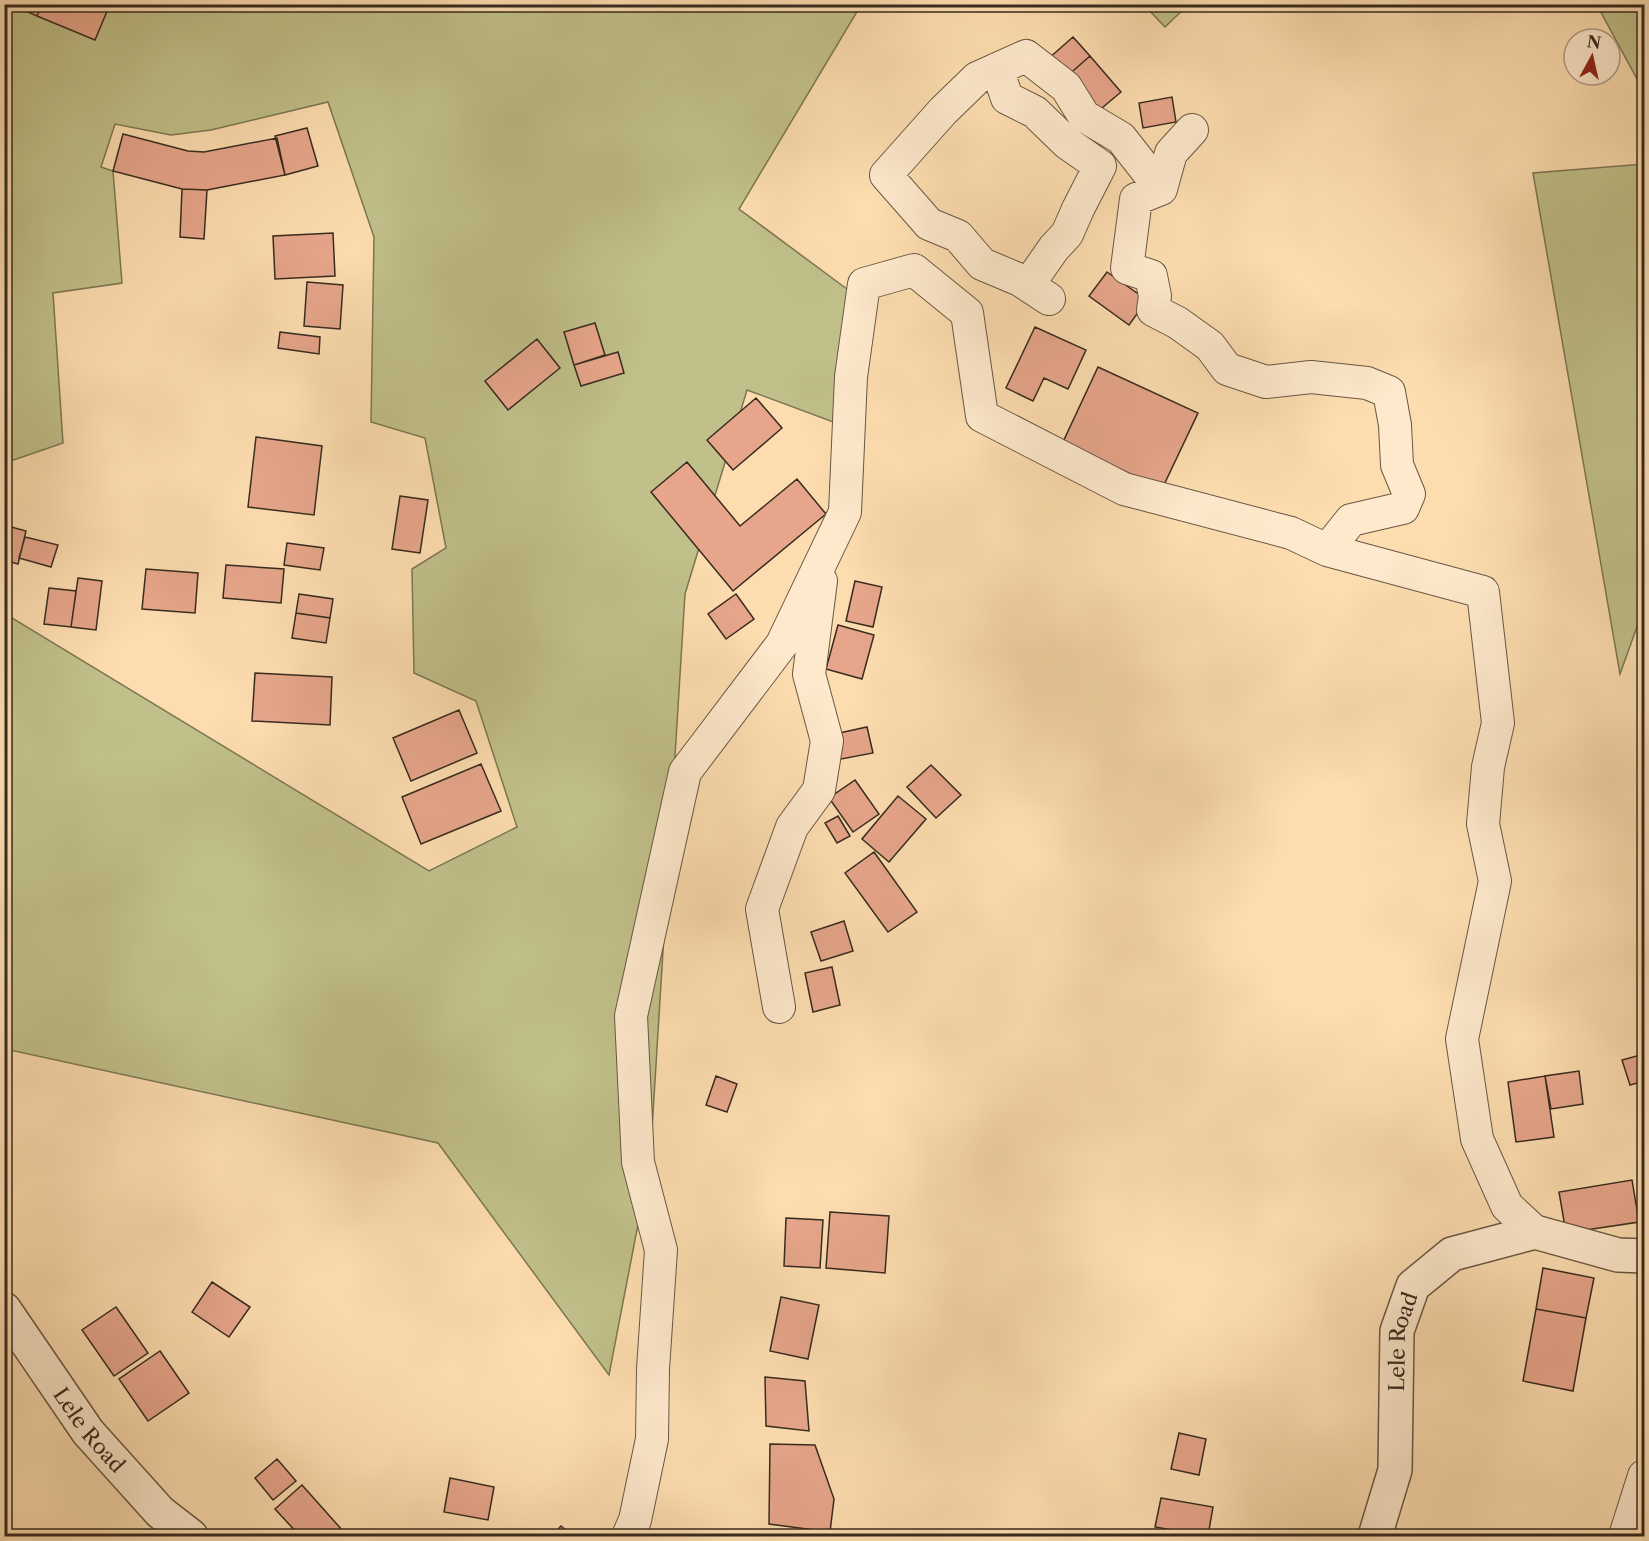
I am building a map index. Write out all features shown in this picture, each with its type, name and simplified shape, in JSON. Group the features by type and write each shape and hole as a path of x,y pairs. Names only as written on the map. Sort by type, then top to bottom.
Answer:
{"street":[{"path":"997,69 1007,98 1035,112 1067,143 1101,166 1067,234 1054,248 1039,292 982,264 958,236 929,224 886,175 943,111 977,78 997,69 1026,56 1066,87 1084,116 1121,138 1161,189"},
{"path":"1161,189 1171,153 1192,130"},
{"path":"1161,189 1136,199 1127,268 1151,276 1155,296 1153,310 1178,323 1210,346 1227,369 1266,382 1311,377 1367,383 1389,392 1395,425 1397,465 1409,494 1403,508 1351,520 1327,550"},
{"path":"628,1536 635,1520 652,1439 653,1369 661,1250 638,1162 631,1016 685,772 782,644 845,512 851,377 864,284 914,270 967,313 982,416 1124,489 1292,533 1327,550 1482,592 1498,723 1488,767 1483,824 1496,881 1462,1038 1477,1139 1507,1206 1535,1232 1618,1255 1644,1256"},
{"path":"779,1007 762,909 792,827 819,790 827,741 809,674 825,553"},
{"name":"Lele Road","path":"1375,1536 1395,1470 1396,1331 1413,1286 1452,1254 1535,1232"},
{"name":"Lele Road","path":"4,1309 88,1432 160,1512 191,1536"},
{"path":"1625,1536 1644,1476"}],"shaded area":[{"path":"5,5 861,5 739,209 851,292 844,426 747,390 685,594 650,1162 609,1375 438,1143 5,1049 4,613 429,871 517,827 476,701 414,673 412,569 446,548 425,438 371,422 374,237 328,102 211,130 171,135 115,124 101,167 113,171 122,283 53,293 63,443 5,463"},
{"path":"1144,5 1188,5 1165,27"},
{"path":"1597,5 1644,5 1644,92 1622,51 1622,27 1609,27"},
{"path":"1644,164 1644,607 1620,674 1533,173"}],"building":[{"path":"10,4 42,4 37,16"},
{"path":"42,4 110,4 95,40 37,16"},
{"path":"1073,37 1090,56 1065,78 1048,59"},
{"path":"1090,56 1121,92 1096,113 1065,78"},
{"path":"1172,97 1176,122 1143,128 1139,103"},
{"path":"307,128 318,166 285,175 275,136"},
{"path":"123,134 188,151 204,152 277,138 285,175 207,190 182,189 113,171"},
{"path":"182,189 207,190 204,239 180,237"},
{"path":"333,233 335,276 275,279 273,236"},
{"path":"1107,272 1147,300 1129,325 1089,296"},
{"path":"307,282 343,285 340,329 304,326"},
{"path":"595,323 605,355 574,365 564,332"},
{"path":"1035,327 1086,350 1068,389 1044,378 1033,401 1006,388"},
{"path":"280,332 320,337 319,354 278,348"},
{"path":"537,339 560,368 508,410 485,381"},
{"path":"618,352 624,373 581,386 574,365"},
{"path":"1098,367 1198,413 1162,489 1063,442"},
{"path":"756,398 782,428 733,470 707,440"},
{"path":"256,437 322,446 314,515 248,507"},
{"path":"687,462 740,526 797,479 826,514 733,591 651,492"},
{"path":"400,496 428,500 420,553 392,549"},
{"path":"4,525 26,531 18,564 4,560"},
{"path":"25,537 58,545 51,567 19,558"},
{"path":"287,543 324,548 320,570 284,565"},
{"path":"226,565 284,569 281,603 223,598"},
{"path":"146,569 198,573 195,613 142,609"},
{"path":"78,578 102,581 96,630 71,627"},
{"path":"855,581 882,587 873,627 846,621"},
{"path":"49,588 76,591 71,627 44,624"},
{"path":"299,594 333,599 330,618 296,613"},
{"path":"736,594 754,619 726,639 708,614"},
{"path":"296,613 330,618 326,643 292,638"},
{"path":"838,625 874,635 862,679 826,669"},
{"path":"255,673 332,677 330,725 252,721"},
{"path":"459,710 477,753 411,781 393,738"},
{"path":"867,727 873,753 836,760 830,735"},
{"path":"481,764 501,811 421,844 402,797"},
{"path":"931,765 961,795 936,818 907,787"},
{"path":"855,780 879,814 853,832 829,798"},
{"path":"898,796 926,819 889,862 862,839"},
{"path":"838,816 850,836 837,843 825,823"},
{"path":"874,852 917,912 888,932 845,873"},
{"path":"844,921 853,951 821,961 811,932"},
{"path":"832,967 840,1005 813,1012 805,973"},
{"path":"1644,1054 1644,1081 1630,1085 1622,1060"},
{"path":"1579,1071 1583,1104 1551,1109 1545,1076"},
{"path":"716,1076 737,1084 727,1112 706,1105"},
{"path":"1545,1076 1554,1137 1516,1142 1508,1082"},
{"path":"1632,1180 1639,1222 1566,1233 1559,1192"},
{"path":"830,1212 889,1216 885,1273 826,1268"},
{"path":"786,1218 823,1220 820,1268 784,1266"},
{"path":"1543,1268 1594,1278 1586,1318 1536,1309"},
{"path":"212,1282 250,1307 229,1337 192,1312"},
{"path":"781,1297 819,1305 808,1359 770,1351"},
{"path":"116,1307 148,1353 114,1376 82,1330"},
{"path":"1536,1309 1586,1318 1573,1391 1523,1381"},
{"path":"160,1351 189,1393 148,1421 119,1379"},
{"path":"765,1377 805,1381 809,1431 766,1426"},
{"path":"1179,1433 1206,1439 1199,1475 1171,1469"},
{"path":"770,1444 815,1445 834,1499 830,1532 769,1524"},
{"path":"277,1459 296,1481 273,1500 255,1478"},
{"path":"450,1478 494,1487 488,1520 444,1512"},
{"path":"302,1485 343,1531 337,1536 300,1536 275,1509"},
{"path":"1161,1498 1213,1507 1208,1536 1155,1527"},
{"path":"561,1526 573,1536 552,1536"}]}
